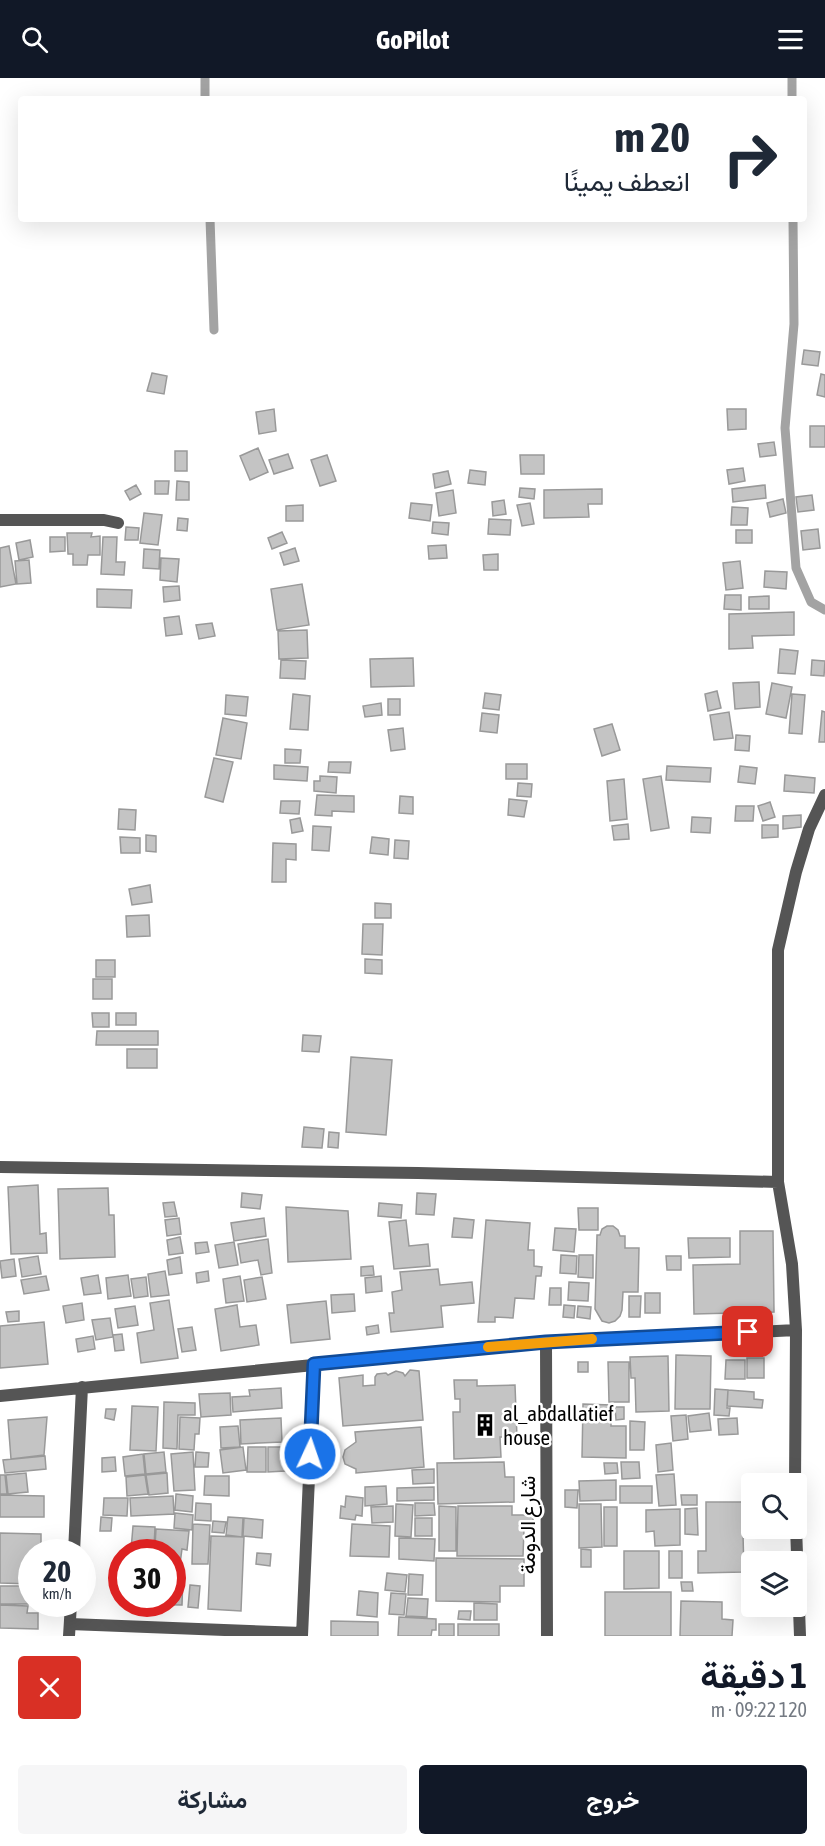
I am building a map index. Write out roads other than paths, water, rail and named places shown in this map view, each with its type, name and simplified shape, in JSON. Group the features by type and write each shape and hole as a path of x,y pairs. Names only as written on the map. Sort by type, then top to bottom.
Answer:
{"street":[{"path":"0,520 94,520 118,523"},
{"path":"795,1473 796,1330 792,1264 778,1182 778,950 802,851 809,829 825,795"},
{"path":"0,1167 406,1173 778,1182"},
{"path":"0,1396 546,1342 796,1330"},
{"name":"شارع الدومة","path":"546,1342 547,1636"},
{"path":"69,1630 302,1634 314,1364"},
{"path":"75,1539 82,1388"},
{"path":"796,1539 800,1636"}],"waterway":[{"path":"205,78 205,96"},
{"path":"792,78 792,96"},
{"path":"210,222 214,330"},
{"path":"793,222 794,324 785,428 796,568 811,602 825,610"}],"place":[{"name":"al_abdallatief house","path":"485,1425"}]}
